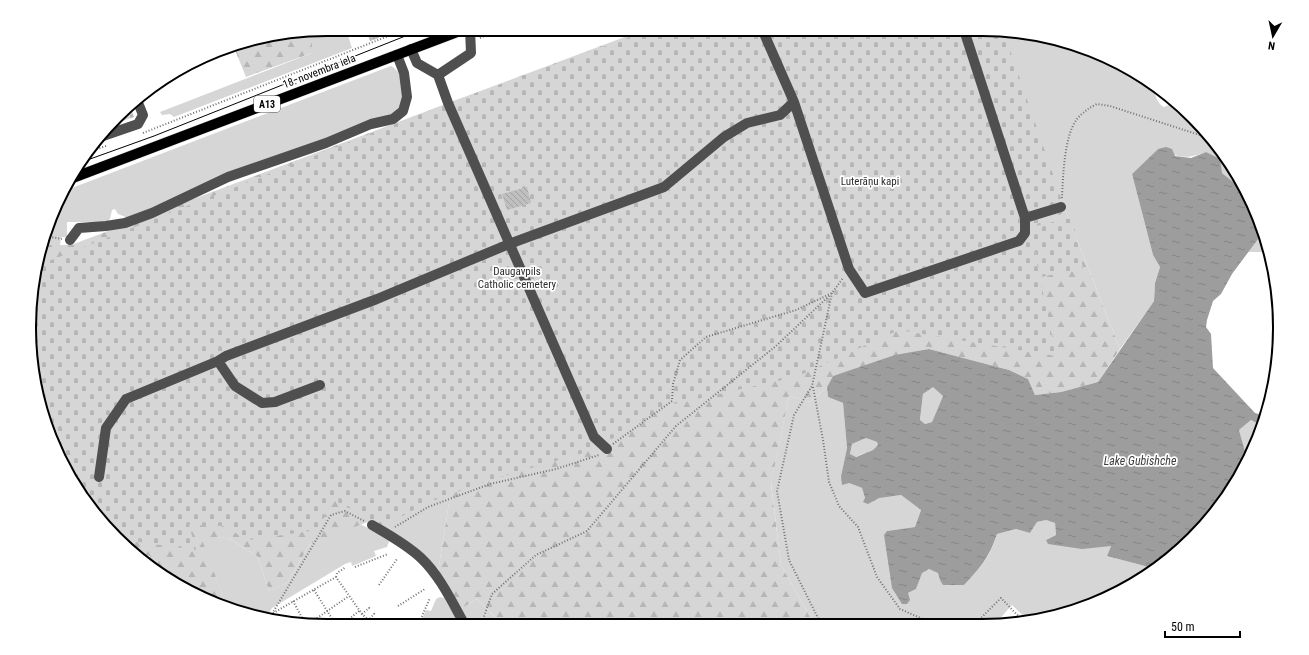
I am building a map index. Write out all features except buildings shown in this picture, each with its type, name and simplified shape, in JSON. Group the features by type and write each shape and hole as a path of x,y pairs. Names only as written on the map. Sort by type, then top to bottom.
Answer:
{"main road":[{"name":"18. novembra iela","path":"79,176 446,36"}],"lane":[{"path":"438,75 471,52 471,36"},
{"path":"765,36 794,102 849,269 865,293 1019,241 1025,233 1025,218 966,36"},
{"path":"411,49 417,63 438,75 448,103 594,437 607,449"},
{"path":"70,240 79,228 125,223 152,213 228,177 326,143 371,124 393,118 403,111 407,97 404,73 397,55"},
{"path":"99,477 106,428 126,399 218,361 226,356 377,300 510,244 664,187 724,136 748,123 780,115 794,102"},
{"path":"109,134 138,124 143,115 139,105"},
{"path":"1025,218 1061,207"},
{"path":"218,361 235,386 262,403 275,402 320,385"},
{"path":"372,525 421,558 435,574 461,619"}],"path":[{"path":"140,134 388,36"},
{"path":"471,42 485,36"},
{"path":"1061,207 1065,152 1076,120 1086,110 1097,104 1110,106 1201,136"},
{"path":"97,149 111,144"},
{"path":"50,237 70,240"},
{"path":"483,619 492,594 536,555 587,531 676,426 776,346 832,293 849,269"},
{"path":"385,533 428,507 442,501 490,484 556,469 597,456 672,401 673,384 680,360 706,337 796,310 832,293"},
{"path":"818,619 789,560 778,491 794,415 812,386 832,293"},
{"path":"812,386 823,440 829,482 839,506 858,526 877,577 900,609 923,619"},
{"path":"272,613 331,515 345,511 372,525"},
{"path":"355,567 388,554"},
{"path":"379,585 396,559"},
{"path":"273,613 336,577 337,573 346,567"},
{"path":"336,577 359,611 366,619"},
{"path":"398,606 425,588"},
{"path":"314,590 331,619"},
{"path":"317,618 349,596"},
{"path":"421,619 430,598"},
{"path":"980,619 1001,598 1019,617"},
{"path":"293,602 303,618"},
{"path":"362,614 369,608 370,609"},
{"path":"349,619 359,611"},
{"path":"370,619 374,614 373,612"}],"green space":[{"path":"348,36 352,48 174,117 170,114 162,115 160,112 312,53 312,37"},
{"name":"Luterāņu kapi","path":"627,36 998,37 1120,349 1098,382 1061,392 1035,395 1028,379 1009,370 929,349 833,376 827,387 810,402 789,396 771,484 781,565 811,619 497,619 477,599 459,610 438,572 451,490 310,544 287,583 269,591 257,556 228,538 201,537 225,600 199,589 166,570 150,559 150,556 145,555 135,547 121,534 96,505 85,489 58,439 46,403 38,366 36,328 38,289 48,245 71,245"},
{"name":"Daugavpils Catholic cemetery","path":"633,36 1006,37 1066,212 1030,227 1072,218 1083,268 1041,277 1031,234 1056,356 899,330 796,377 674,404 590,451 490,480 424,504 383,527 334,500 317,530 248,540 223,526 189,525 196,550 128,541 108,520 85,489 66,456 51,421 38,366 36,328 38,289 44,263 448,103"},
{"path":"312,37 312,53 246,77 235,51 289,38"},
{"path":"998,37 1020,38 1075,51 1127,75 1155,93 1158,102 1161,105 1164,107 1170,105 1188,121 1213,150 1234,183 1222,173 1206,152 1187,157 1171,154 1158,149 1132,174 1153,255 1160,267 1155,283 1154,301 1120,349"},
{"path":"391,66 396,69 402,80 403,98 401,104 396,112 390,115 128,218 118,214 115,209 112,210 110,219 107,222 67,222 67,237 61,237 60,245 48,245 58,216 72,188"},
{"path":"132,111 134,117 121,121"},
{"path":"1259,238 1263,252 1248,252"},
{"path":"933,386 943,396 932,422 925,424 920,421 923,394"},
{"path":"827,387 828,397 843,403 847,448 841,476 849,483 862,488 865,498 901,495 921,510 915,527 887,531 908,593 916,589 921,573 929,569 939,573 940,580 964,585 988,556 997,534 1016,529 1030,533 1037,522 1046,520 1055,523 1056,535 1046,540 1111,546 1107,556 1148,567 1127,580 1093,597 1057,609 1024,616 1012,605 1000,618 811,619 781,565 771,483 789,396 810,402"},
{"path":"1251,420 1257,423 1245,452 1239,430"},
{"path":"866,438 877,442 879,445 873,450 855,457 850,454 852,444"},
{"path":"451,490 438,572 405,542 370,520"},
{"path":"360,524 390,539 387,547 374,551 376,556 352,566 351,562 345,564 272,608 269,613 224,600 200,536 228,538 257,556 269,591 287,583 310,544"},
{"path":"440,597 444,598 456,619 422,619 426,610 431,611 436,599"},
{"path":"477,599 497,619 464,619 459,610"}],"water":[{"name":"Lake Gubishche","path":"1166,147 1172,149 1175,156 1191,158 1206,152 1219,158 1222,173 1234,183 1258,234 1259,238 1232,274 1221,294 1213,301 1206,327 1211,334 1213,368 1255,413 1260,414 1257,423 1251,420 1239,430 1245,452 1234,473 1213,505 1201,520 1174,547 1148,567 1107,556 1111,546 1082,549 1048,544 1046,540 1056,535 1055,523 1046,520 1037,522 1030,533 1016,529 997,534 991,550 984,562 964,585 943,585 938,573 929,569 922,573 916,589 908,593 910,600 907,604 902,604 892,588 884,535 887,531 915,527 921,510 901,495 879,498 868,504 863,502 865,498 862,488 849,483 842,485 841,476 847,448 843,403 828,397 827,387 833,376 895,355 929,349 1009,370 1028,379 1035,395 1061,392 1098,382 1154,301 1155,283 1160,267 1153,255 1132,174 1158,149","holes":["933,387 943,396 932,422 925,424 920,420 923,394","866,438 877,442 878,445 873,450 856,457 850,454 852,444"]}],"tram line":[{"path":"90,159 154,136 405,36"}]}
